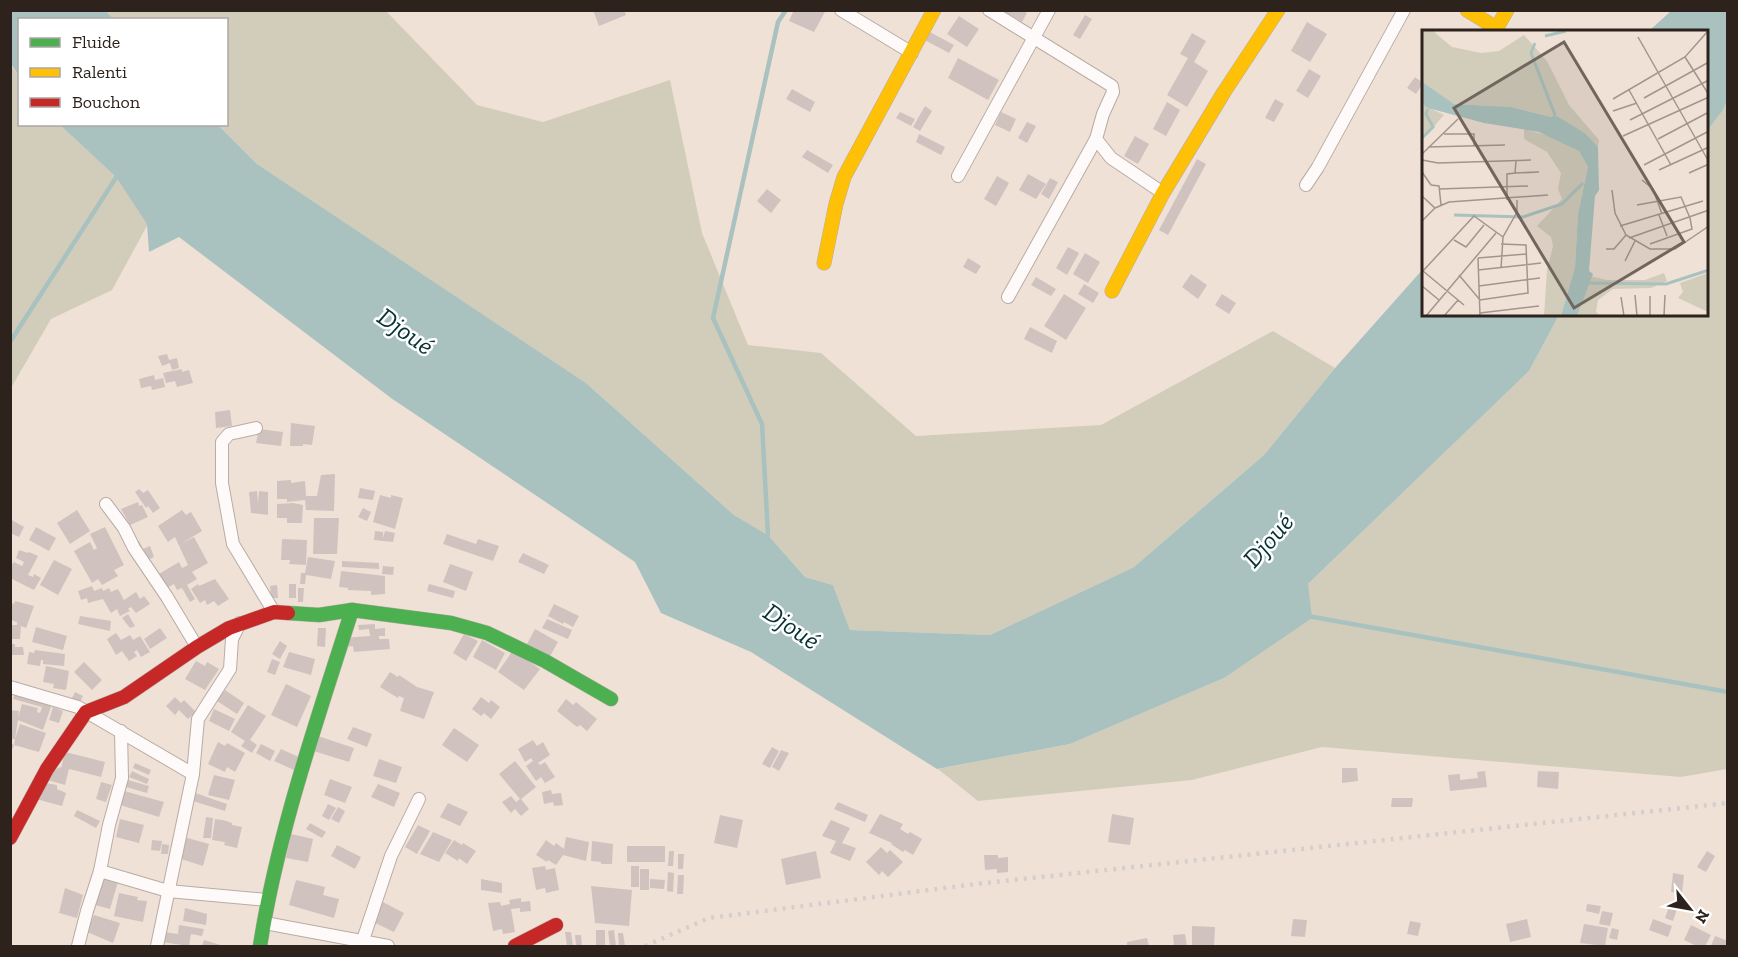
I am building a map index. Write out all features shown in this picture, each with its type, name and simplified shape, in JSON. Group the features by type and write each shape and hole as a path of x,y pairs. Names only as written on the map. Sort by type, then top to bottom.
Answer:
{"street":[{"path":"841,10 912,53"},
{"path":"824,263 844,177 934,10"},
{"path":"989,10 1113,86 1113,92 1096,139 1008,297"},
{"path":"958,176 1049,10"},
{"path":"1112,291 1163,193 1224,92 1278,10"},
{"path":"1306,185 1404,10"},
{"path":"1467,10 1493,26 1499,24 1507,10"},
{"path":"1096,139 1111,158 1163,193"},
{"path":"256,428 229,434 222,442 222,483 233,544 274,612"},
{"path":"106,504 124,528 134,548 197,647"},
{"path":"260,946 267,900 288,814 352,610"},
{"path":"10,838 47,769 86,712 124,698 197,647 240,623 274,612 319,615 352,610 451,623 487,633 545,661 610,699"},
{"path":"157,946 193,774 198,719 230,669 232,639 240,623"},
{"path":"10,687 78,706 193,774"},
{"path":"78,946 100,871 109,825 122,778 121,730"},
{"path":"362,944 391,856 419,800"},
{"path":"100,871 168,891 267,900"},
{"path":"265,923 362,944 388,946"},
{"path":"515,946 556,925"}],"shaded area":[{"path":"106,11 386,11 477,105 543,122 670,80 702,233 748,345 821,353 916,436 1101,425 1273,331 1335,368 1264,455 1134,567 990,635 850,630 833,585 805,577 768,535 734,515 586,383 257,164 219,126 228,126 228,18 112,18"},
{"path":"10,64 18,75 18,126 61,126 116,177 148,224 112,290 51,319 11,388"},
{"path":"1727,101 1727,769 1681,777 1322,747 1192,780 978,801 938,769 1070,744 1224,678 1308,584 1529,371 1558,316 1708,316 1708,130"}],"water":[{"path":"11,10 106,11 112,18 18,18 18,74 11,64"},
{"path":"1671,11 1727,11 1727,101 1708,130 1708,30 1650,30"},
{"name":"Djoué","path":"61,126 219,126 257,164 586,383 734,515 768,535 805,577 833,585 850,630 990,635 1134,567 1264,455 1335,368 1422,270 1422,316 1558,316 1529,371 1308,584 1312,618 1224,678 1070,744 937,769 751,652 661,613 635,562 391,398 179,237 149,252 147,224 116,177"}],"building":[{"path":"593,10 624,10 626,15 599,26"},
{"path":"794,10 826,10 814,32 789,21"},
{"path":"1001,10 1022,10 1027,13 1022,22"},
{"path":"1085,15 1092,19 1080,39 1073,35"},
{"path":"959,16 979,29 967,47 947,34"},
{"path":"1307,22 1327,34 1310,62 1291,51"},
{"path":"926,30 954,45 949,53 921,38"},
{"path":"1192,33 1206,41 1194,62 1208,71 1187,107 1167,95 1188,58 1180,54"},
{"path":"958,58 999,80 988,100 948,78"},
{"path":"1309,69 1321,76 1308,98 1296,91"},
{"path":"1415,77 1422,82 1416,94 1407,88"},
{"path":"792,89 815,102 810,112 786,99"},
{"path":"1275,99 1284,104 1274,122 1265,118"},
{"path":"1167,102 1180,110 1166,136 1153,129"},
{"path":"925,106 932,111 920,131 913,127"},
{"path":"900,112 915,119 911,126 896,118"},
{"path":"1001,112 1016,119 1010,132 995,125"},
{"path":"1027,122 1036,126 1027,143 1018,138"},
{"path":"919,134 945,147 941,155 916,142"},
{"path":"1135,136 1149,144 1138,164 1124,156"},
{"path":"807,150 833,165 828,173 802,157"},
{"path":"1197,159 1206,164 1168,235 1159,230"},
{"path":"1028,174 1046,184 1036,199 1019,190"},
{"path":"997,176 1009,183 996,206 984,199"},
{"path":"1050,178 1058,182 1049,199 1041,194"},
{"path":"767,189 781,200 771,213 757,201"},
{"path":"1068,247 1079,253 1067,275 1056,268"},
{"path":"1085,253 1100,262 1088,283 1073,274"},
{"path":"968,258 981,266 976,274 963,267"},
{"path":"1191,274 1207,285 1198,299 1182,287"},
{"path":"1036,277 1056,289 1051,296 1031,285"},
{"path":"1084,284 1099,293 1093,303 1078,294"},
{"path":"1064,294 1086,308 1066,340 1044,326"},
{"path":"1222,294 1236,303 1229,314 1215,305"},
{"path":"1030,327 1057,341 1052,353 1024,339"},
{"path":"167,354 169,360 177,358 179,368 172,370 170,363 162,366 158,356"},
{"path":"182,369 182,372 189,370 193,383 177,387 175,381 166,383 163,373"},
{"path":"154,375 155,380 163,378 165,387 152,390 151,386 141,388 139,379"},
{"path":"230,410 232,426 216,428 215,412"},
{"path":"291,423 315,426 312,445 290,446"},
{"path":"259,429 283,432 281,446 256,443"},
{"path":"335,474 334,511 306,510 305,500 287,502 287,499 277,499 277,481 291,480 291,483 305,481 306,496 317,496 321,475"},
{"path":"360,488 375,491 373,500 358,498"},
{"path":"139,489 143,493 148,490 160,508 153,513 148,506 146,508 135,492"},
{"path":"257,491 258,503 259,491 268,492 268,515 251,513 249,492"},
{"path":"380,495 403,498 395,529 373,522"},
{"path":"138,502 148,517 130,525 121,509"},
{"path":"277,504 303,505 302,523 287,523 287,518 277,518"},
{"path":"363,508 371,512 367,521 358,517"},
{"path":"77,510 90,531 70,544 57,523"},
{"path":"182,510 186,515 191,512 202,531 182,543 194,537 208,563 192,572 197,579 187,585 195,599 190,602 182,588 177,590 174,584 167,588 159,574 179,562 182,568 188,565 175,537 168,542 158,526"},
{"path":"314,518 339,518 337,554 313,554"},
{"path":"10,519 24,527 19,537 10,533"},
{"path":"36,527 56,538 49,551 29,540"},
{"path":"105,527 124,565 114,570 118,576 102,585 98,579 92,583 74,551 90,542 94,550 97,548 90,534"},
{"path":"375,531 383,532 383,538 385,531 395,533 393,542 374,540"},
{"path":"447,534 476,544 478,539 499,546 493,561 443,544"},
{"path":"282,539 307,540 306,565 289,564 290,560 281,560"},
{"path":"139,541 143,549 150,546 154,557 145,561 132,545"},
{"path":"19,550 38,556 28,575 33,577 34,574 41,578 34,590 10,578 10,567 14,562 22,566 24,562 16,558"},
{"path":"523,553 549,565 544,574 518,562"},
{"path":"308,557 335,561 331,579 306,575 305,584 300,584 301,573 305,573"},
{"path":"54,560 72,569 58,595 40,585"},
{"path":"342,561 379,563 379,569 342,567"},
{"path":"450,564 473,572 466,591 443,582"},
{"path":"383,566 394,567 393,575 382,574"},
{"path":"341,571 385,576 385,594 371,595 371,591 348,590 348,588 339,587"},
{"path":"215,579 229,599 218,606 214,601 207,605 205,600 200,603 191,589 198,584 199,586"},
{"path":"289,584 296,584 296,598 289,598"},
{"path":"429,584 455,591 453,598 427,591"},
{"path":"277,585 278,598 271,598 270,586"},
{"path":"92,586 94,591 109,588 111,592 118,589 124,600 136,592 140,599 144,596 150,604 136,613 131,607 128,609 130,611 120,616 117,609 111,613 103,599 88,603 87,598 81,600 78,591"},
{"path":"298,588 304,588 303,602 298,602"},
{"path":"15,601 34,606 26,628 21,626 20,639 10,639 10,625 17,625 17,622 10,620 10,602 14,604"},
{"path":"554,604 579,616 573,627 548,616"},
{"path":"128,614 135,626 130,628 122,618"},
{"path":"80,616 111,621 110,631 78,624"},
{"path":"547,619 572,630 568,639 542,628"},
{"path":"375,624 375,629 385,628 385,636 379,636 379,639 389,639 390,649 354,652 353,646 343,647 343,638 370,636 369,629 359,630 358,625"},
{"path":"36,627 67,636 63,650 32,642"},
{"path":"160,628 167,638 150,649 144,639"},
{"path":"318,628 326,628 325,647 317,646"},
{"path":"535,629 558,642 549,658 526,646"},
{"path":"116,633 121,640 130,635 133,640 140,636 150,652 141,657 137,650 134,652 137,656 129,661 122,651 116,655 107,639"},
{"path":"464,634 478,641 466,661 453,653"},
{"path":"482,640 505,653 496,670 473,657"},
{"path":"280,641 287,646 280,659 272,654"},
{"path":"10,644 23,647 24,655 10,655"},
{"path":"35,650 65,654 64,666 43,664 43,660 40,666 27,664 29,652 34,653"},
{"path":"513,650 540,669 524,690 498,672"},
{"path":"289,652 315,659 311,675 283,667"},
{"path":"272,659 280,662 275,675 267,672"},
{"path":"196,661 205,666 207,662 219,669 205,690 185,679"},
{"path":"84,662 102,680 92,690 74,672"},
{"path":"46,666 69,671 66,690 53,688 54,684 43,682"},
{"path":"390,672 417,687 434,692 424,719 400,711 404,698 399,696 398,698 380,687"},
{"path":"286,684 311,696 297,727 271,715"},
{"path":"225,690 244,703 237,714 217,701"},
{"path":"75,692 83,696 80,702 72,698"},
{"path":"15,693 52,704 43,730 18,720 15,739 10,739 10,710 19,711 18,718 22,704 38,708 37,712 40,713 42,707 13,699"},
{"path":"175,697 181,703 184,700 196,712 188,719 179,710 175,715 166,706"},
{"path":"481,697 489,703 491,700 500,707 491,719 484,713 481,716 472,709"},
{"path":"566,699 573,705 576,702 597,719 587,731 580,725 577,727 557,711"},
{"path":"248,705 266,716 250,740 257,745 252,753 241,746 245,741 231,732"},
{"path":"53,707 63,711 59,723 49,720"},
{"path":"214,709 235,719 229,731 209,721"},
{"path":"20,724 46,733 39,752 14,745"},
{"path":"353,727 372,734 367,747 347,739"},
{"path":"454,728 479,745 467,762 442,745"},
{"path":"312,734 354,748 349,762 307,749"},
{"path":"533,740 537,746 543,742 550,755 538,763 540,765 545,762 555,777 545,783 541,777 536,781 526,766 533,761 531,758 525,762 518,749"},
{"path":"218,742 225,746 227,743 245,753 235,772 227,767 225,772 208,764"},
{"path":"261,744 275,751 270,761 256,753"},
{"path":"772,747 779,751 770,768 762,764"},
{"path":"281,749 301,758 294,770 274,761"},
{"path":"781,750 789,753 779,771 772,767"},
{"path":"65,752 105,762 101,777 69,769 65,785 41,778 61,768"},
{"path":"379,759 402,767 396,783 373,776"},
{"path":"515,761 536,787 521,799 529,809 521,816 515,809 511,813 502,802 511,796 516,802 520,799 499,774"},
{"path":"135,763 151,770 149,775 133,768"},
{"path":"1342,768 1357,768 1358,781 1342,783"},
{"path":"132,771 149,779 147,784 129,777"},
{"path":"1485,771 1487,787 1450,791 1448,775 1460,774 1460,780 1478,778 1477,772"},
{"path":"1538,771 1559,772 1558,789 1537,787"},
{"path":"214,775 235,780 229,800 208,795"},
{"path":"330,779 352,787 345,803 324,795"},
{"path":"128,780 149,786 147,793 126,787"},
{"path":"40,782 57,785 57,789 66,793 62,806 36,799"},
{"path":"101,782 112,785 106,802 96,799"},
{"path":"378,784 400,793 394,807 371,797"},
{"path":"551,790 552,794 561,793 563,805 554,806 553,802 544,804 542,792"},
{"path":"124,791 164,802 159,817 120,805"},
{"path":"195,793 227,804 225,811 193,801"},
{"path":"1392,798 1413,798 1412,807 1391,807"},
{"path":"838,802 868,815 865,822 834,809"},
{"path":"448,803 468,812 460,826 440,817"},
{"path":"328,804 336,808 329,820 322,816"},
{"path":"338,807 345,811 339,823 331,819"},
{"path":"77,810 100,821 96,828 74,816"},
{"path":"880,814 903,824 900,829 922,839 913,855 869,833"},
{"path":"1112,814 1134,818 1130,845 1108,842"},
{"path":"720,815 743,820 737,848 714,843"},
{"path":"206,817 213,818 211,838 203,838"},
{"path":"120,819 144,825 139,843 116,837"},
{"path":"215,819 242,827 237,848 224,845 225,842 212,840"},
{"path":"831,820 850,828 842,843 856,848 850,861 830,853 836,841 822,836"},
{"path":"310,823 326,832 322,838 306,829"},
{"path":"418,825 430,831 417,854 405,847"},
{"path":"433,832 452,840 439,862 420,854"},
{"path":"291,834 313,839 308,862 286,858"},
{"path":"184,837 209,844 203,866 178,858"},
{"path":"566,837 589,842 586,861 563,855 556,865 536,855 546,840 564,849"},
{"path":"152,840 162,841 160,851 151,850"},
{"path":"454,840 476,851 467,864 445,853"},
{"path":"592,841 613,844 612,864 591,861"},
{"path":"162,844 169,845 168,854 161,854"},
{"path":"337,845 361,857 355,869 331,856"},
{"path":"627,846 665,846 665,862 627,862"},
{"path":"881,847 887,853 890,850 903,862 888,877 882,871 879,875 866,862"},
{"path":"669,851 674,851 673,866 668,866"},
{"path":"816,851 821,878 786,885 781,859"},
{"path":"1707,851 1715,856 1706,872 1697,867"},
{"path":"678,854 684,854 683,869 678,869"},
{"path":"984,855 998,855 998,858 1008,857 1008,872 997,873 997,869 985,870"},
{"path":"545,866 546,870 555,868 559,890 546,893 545,888 536,890 532,868"},
{"path":"631,866 639,866 639,887 631,887"},
{"path":"640,869 649,869 649,890 640,890"},
{"path":"668,872 674,873 673,892 667,891"},
{"path":"1673,873 1684,875 1682,893 1671,892"},
{"path":"678,875 684,875 683,894 677,894"},
{"path":"103,877 118,882 110,909 95,905"},
{"path":"481,879 502,883 502,893 481,890"},
{"path":"650,879 665,880 664,889 650,888"},
{"path":"296,880 325,887 323,895 339,899 334,918 289,905"},
{"path":"591,886 632,890 629,926 595,923"},
{"path":"65,888 83,895 77,918 59,913"},
{"path":"119,893 147,901 143,922 114,916"},
{"path":"375,898 404,913 394,932 365,918"},
{"path":"521,898 521,902 530,901 531,911 520,912 520,908 511,909 515,932 503,934 502,929 493,931 488,903 500,902 501,906 510,904 509,900"},
{"path":"1587,904 1601,906 1599,914 1586,911"},
{"path":"1669,907 1677,909 1673,921 1665,918"},
{"path":"185,908 207,914 206,925 183,921"},
{"path":"1602,911 1613,913 1610,926 1599,924"},
{"path":"94,915 120,923 113,943 87,932"},
{"path":"1293,919 1307,920 1305,937 1291,936"},
{"path":"1527,919 1531,937 1510,942 1506,924"},
{"path":"1653,919 1672,926 1668,937 1649,930"},
{"path":"1410,921 1421,923 1418,936 1407,934"},
{"path":"1584,924 1608,928 1605,946 1580,943"},
{"path":"179,925 204,929 202,936 191,934 189,946 162,942 164,932 178,934"},
{"path":"1691,925 1711,935 1705,946 1697,946 1684,940"},
{"path":"1192,926 1215,927 1214,946 1192,946"},
{"path":"1612,928 1619,930 1617,940 1609,938"},
{"path":"596,930 605,930 605,946 596,946"},
{"path":"614,930 616,946 610,946 608,931"},
{"path":"565,932 571,932 573,946 567,946"},
{"path":"618,933 623,933 625,946 619,946"},
{"path":"1185,934 1187,946 1174,946 1173,935"},
{"path":"575,935 581,935 582,946 576,946"},
{"path":"1715,936 1728,941 1728,946 1711,946"},
{"path":"1147,938 1149,946 1127,946 1127,942"},
{"path":"204,940 224,946 202,946"}],"waterway":[{"path":"765,539 768,535 762,424 713,318 778,22 786,10"},
{"path":"10,342 119,173"},
{"path":"1308,616 1728,692"}],"railway":[{"path":"645,946 709,918 976,884 1728,803"}],"traffic: fast":[{"path":"288,613 319,615 352,610 451,623 487,633 545,661 611,699"},
{"path":"260,946 288,818 352,610"}],"traffic: slow":[{"path":"824,263 844,177 934,10"},
{"path":"1112,291 1163,193 1224,92 1278,10"},
{"path":"1467,10 1493,26 1499,24 1507,10"}],"traffic: jam":[{"path":"10,838 47,769 86,712 124,697 229,628 274,612 288,613"},
{"path":"515,946 556,925"}]}
